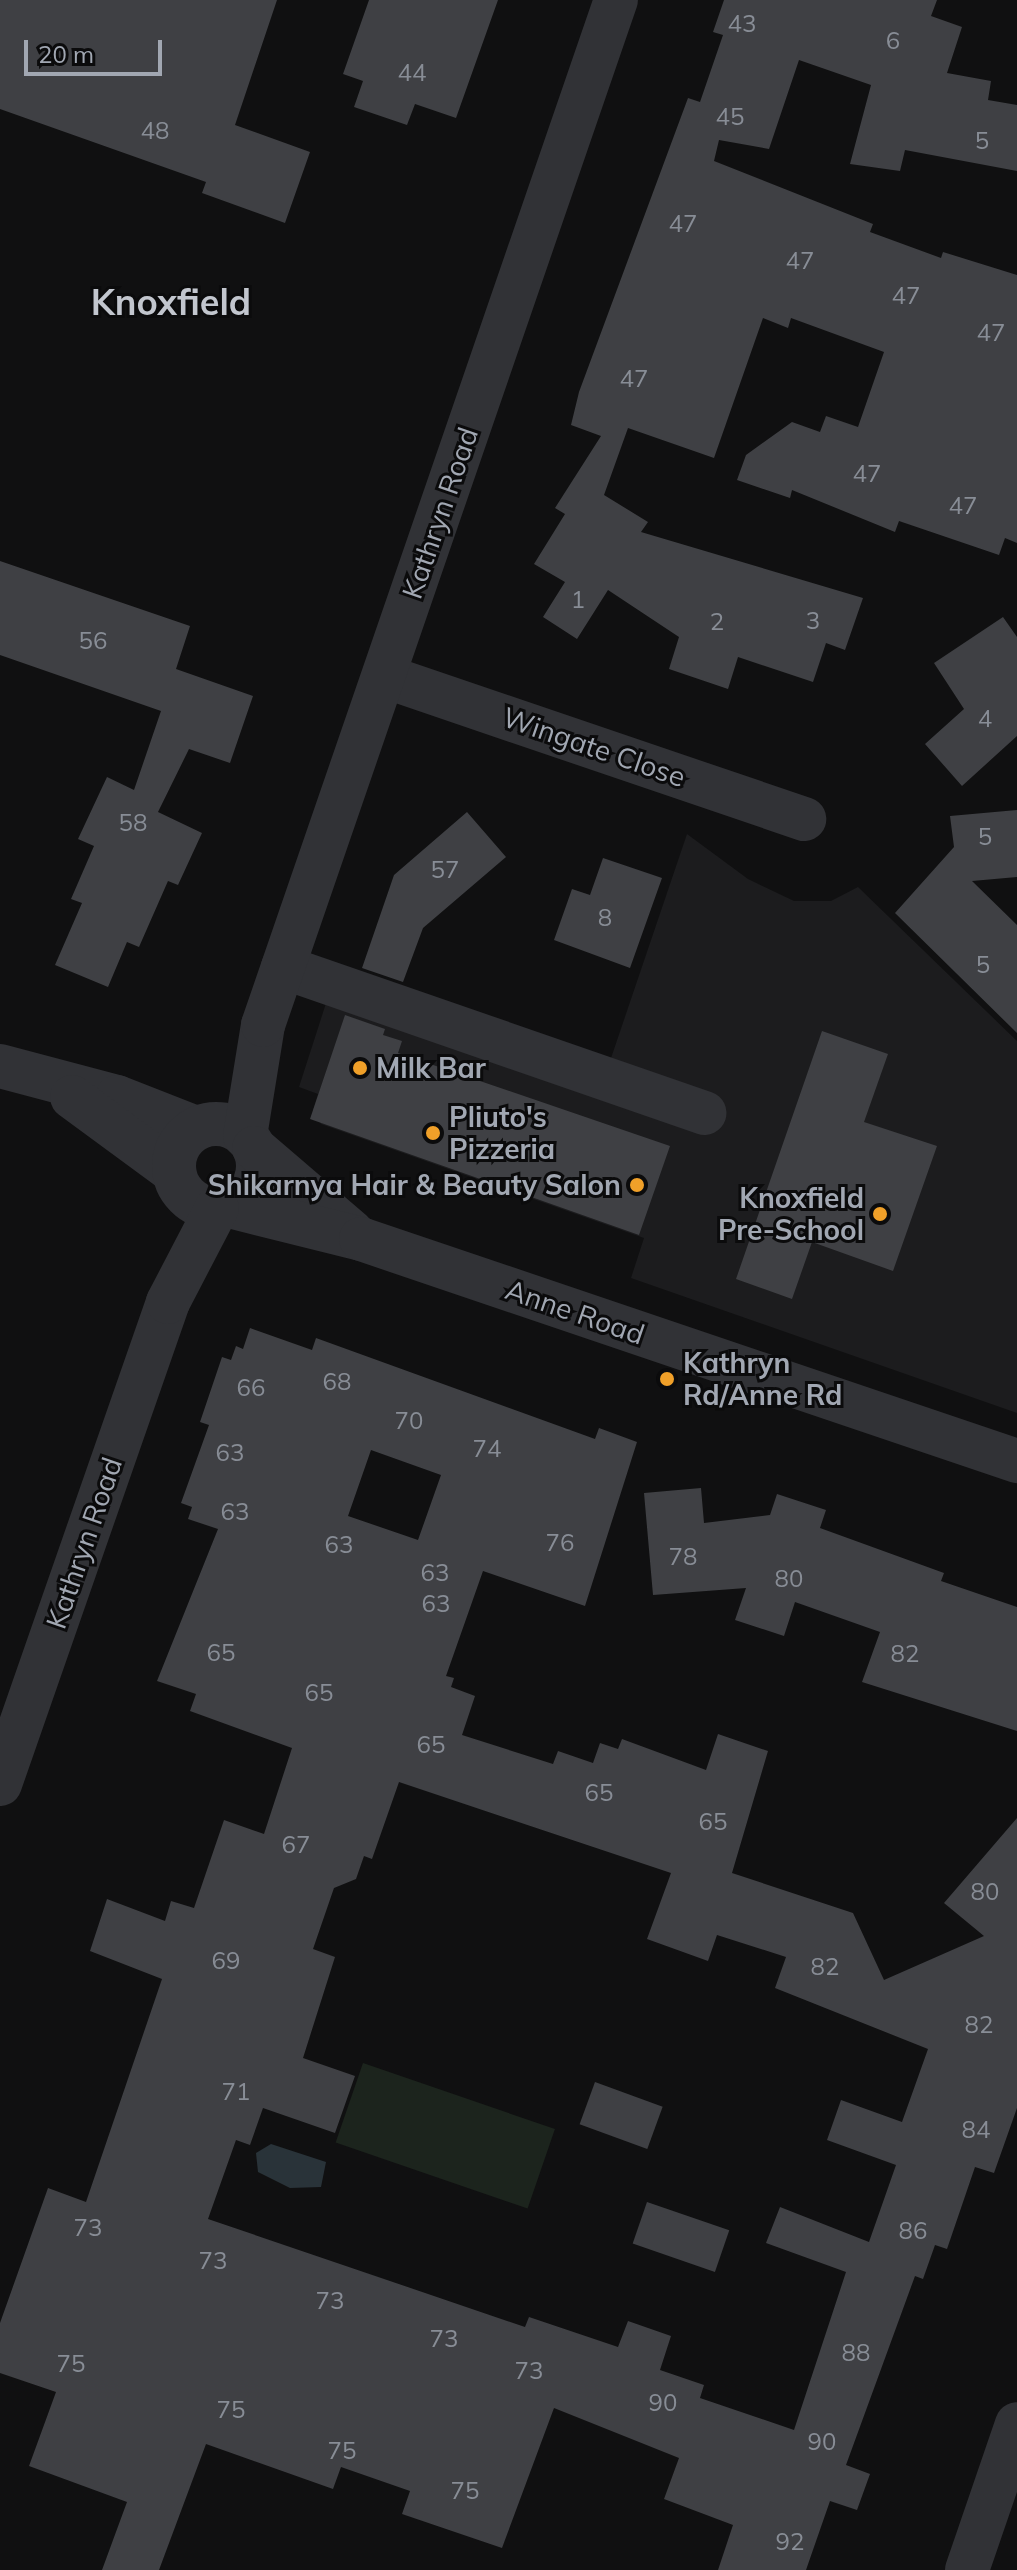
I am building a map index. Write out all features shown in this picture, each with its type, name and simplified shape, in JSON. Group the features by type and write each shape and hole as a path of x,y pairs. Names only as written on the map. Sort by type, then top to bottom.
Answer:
{"street":[{"name":"Kathryn Road","path":"225,1135 616,0"},
{"name":"Wingate Close","path":"384,676 804,819"},
{"path":"283,967 704,1113"},
{"name":"Anne Road","path":"0,1066 57,1086 117,1097 225,1135 361,1239"},
{"name":"Anne Road","path":"57,1086 175,1176"},
{"path":"225,1135 256,1176 223,1207 192,1201 175,1176 179,1147 225,1135"},
{"name":"Kathryn Road","path":"168,1302 179,1213 175,1176"},
{"name":"Kathryn Road","path":"0,1784 168,1302 223,1207"},
{"name":"Anne Road","path":"223,1207 361,1239 1017,1461"},
{"path":"967,2570 1017,2424"}],"shaded area":[{"name":"Knoxfield Pre-School","path":"687,834 748,879 794,901 831,901 858,887 1017,1041 1017,1413 631,1278 644,1238 321,1124 313,1110 318,1094 299,1087 337,969 609,1064"},
{"path":"363,2063 555,2129 528,2209 336,2142"},
{"path":"271,2144 326,2162 321,2187 290,2188 258,2172 256,2153"}],"building":[{"path":"0,0 277,0 235,125 310,152 285,223 202,193 206,182 0,109"},
{"path":"369,0 498,0 456,118 415,104 407,125 354,107 363,81 343,74"},
{"path":"724,0 937,0 931,16 962,27 947,73 991,81 988,100 1017,105 1017,171 905,150 900,171 850,164 871,85 799,60 769,149 719,140 714,161 873,224 870,232 941,258 943,252 1017,275 1017,543 1005,538 999,555 899,521 895,532 792,490 790,498 737,480 746,455 792,422 820,432 826,416 858,427 884,352 791,318 788,328 763,318 714,458 628,428 604,495 648,522 641,532 863,598 845,650 826,643 813,682 738,657 728,689 669,669 679,637 608,590 577,639 543,617 565,582 534,564 565,514 555,508 601,436 571,425 579,392 688,98 700,102 723,35 713,32"},
{"path":"0,561 190,626 176,669 253,696 230,763 189,749 158,812 202,833 178,885 168,881 139,947 127,942 108,987 55,965 82,903 71,899 94,846 78,839 107,777 134,790 161,711 0,655"},
{"path":"1003,617 1017,637 1017,736 962,786 925,744 964,709 934,663"},
{"path":"1017,810 1017,877 972,881 1017,925 1017,1033 895,913 954,847 950,816"},
{"path":"467,812 506,857 423,928 403,982 362,968 394,875"},
{"path":"603,858 662,878 630,968 554,940 572,889 590,895"},
{"path":"345,1015 385,1029 383,1035 402,1041 398,1053 670,1146 639,1235 310,1119"},
{"path":"822,1031 888,1054 864,1122 937,1146 893,1271 812,1242 792,1299 736,1279"},
{"path":"250,1328 312,1350 316,1338 595,1439 599,1428 637,1442 585,1606 483,1571 446,1676 454,1678 451,1687 475,1696 462,1735 553,1764 558,1751 593,1763 600,1743 618,1749 622,1739 706,1770 718,1734 768,1751 732,1873 853,1913 884,1980 984,1936 944,1903 1017,1818 1017,2108 994,2173 975,2167 947,2249 935,2245 923,2279 915,2276 846,2465 870,2474 857,2510 830,2501 806,2570 718,2570 733,2525 664,2499 679,2458 554,2408 502,2548 402,2514 410,2491 341,2467 333,2489 206,2444 159,2570 102,2570 127,2502 29,2466 56,2392 0,2373 0,2323 48,2188 86,2202 162,1979 90,1951 107,1899 165,1921 171,1901 194,1908 224,1820 264,1834 292,1748 190,1711 196,1694 157,1681 218,1529 188,1519 192,1507 181,1503 209,1425 200,1422 222,1357 231,1360 236,1346 243,1349","holes":["371,1450 441,1475 418,1540 348,1516","399,1782 671,1873 647,1939 708,1961 717,1935 786,1957 775,1988 928,2049 902,2122 841,2100 827,2140 896,2165 869,2242 780,2207 766,2243 846,2272 794,2430 700,2398 704,2385 660,2370 671,2336 628,2321 618,2347 529,2317 525,2327 208,2219 236,2140 250,2145 263,2108 335,2133 355,2076 303,2058 335,1957 313,1949 334,1888 356,1879 364,1856 372,1859"]},
{"path":"701,1488 704,1523 770,1515 777,1494 826,1510 820,1528 944,1573 941,1581 1017,1607 1017,1731 862,1682 880,1632 795,1602 784,1636 735,1620 746,1588 653,1595 644,1493"},
{"path":"595,2082 663,2107 647,2149 580,2124"},
{"path":"647,2202 729,2230 715,2272 633,2244"}],"place":[{"name":"Milk Bar","path":"360,1068"},
{"name":"Pliuto's Pizzeria","path":"433,1133"},
{"name":"Shikarnya Hair & Beauty Salon","path":"637,1185"},
{"name":"Knoxfield Pre-School","path":"880,1214"},
{"name":"Kathryn Rd/Anne Rd","path":"667,1379"}],"district":[{"name":"Knoxfield","path":"171,302"}]}
